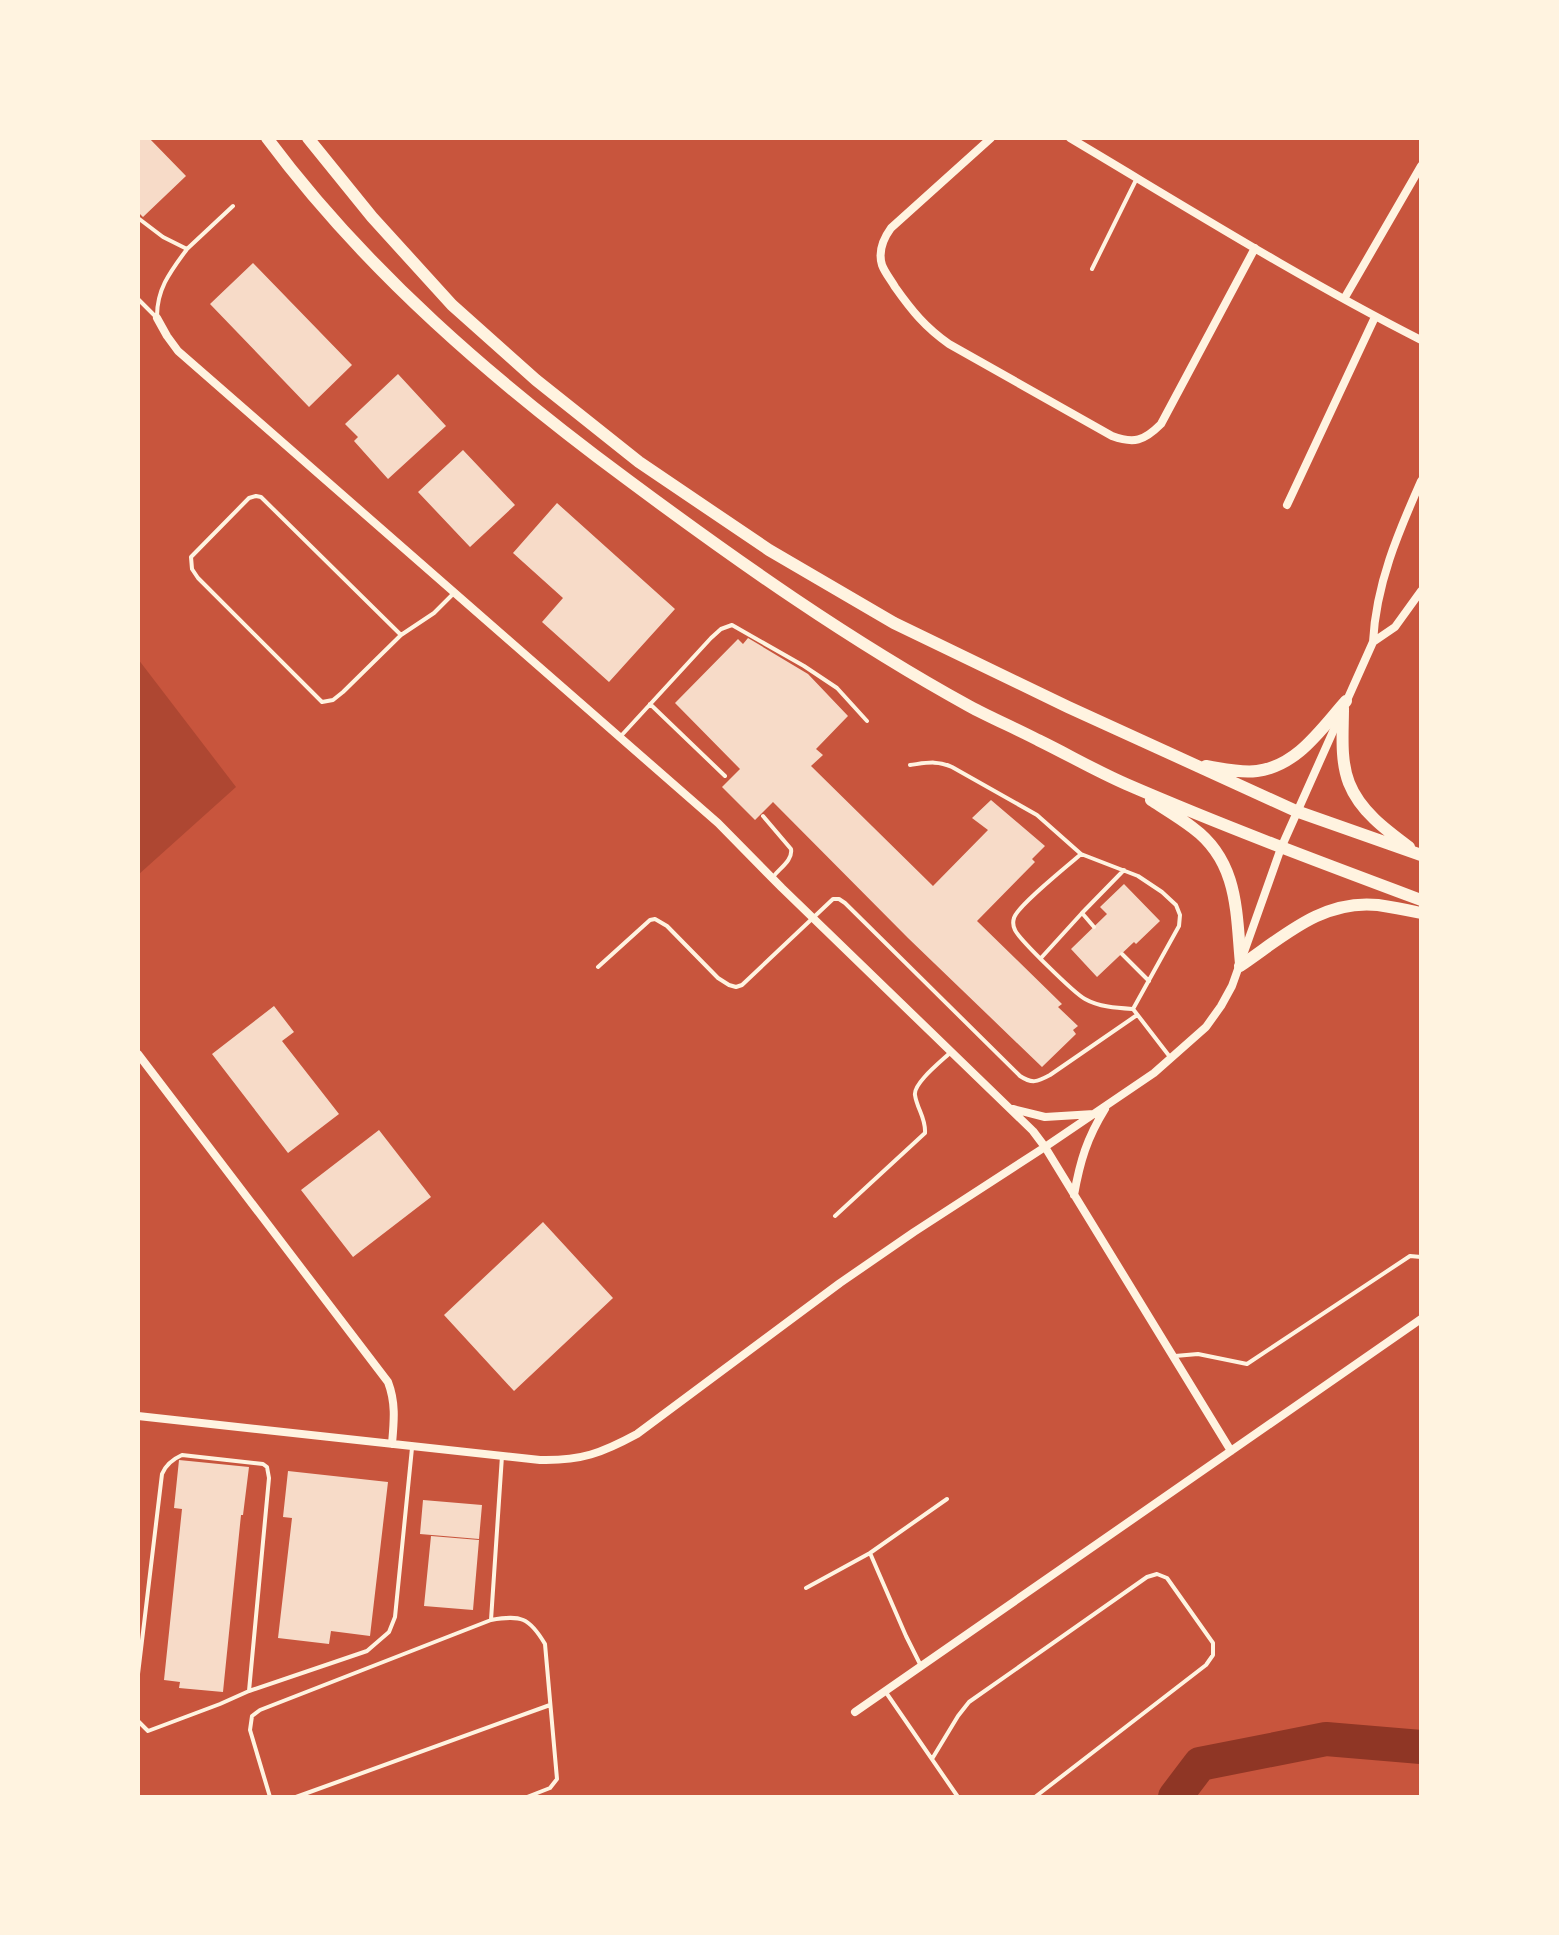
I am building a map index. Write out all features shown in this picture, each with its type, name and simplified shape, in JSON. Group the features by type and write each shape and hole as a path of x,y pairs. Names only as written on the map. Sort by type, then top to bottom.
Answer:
{"main road":[{"path":"267,138 351,239 439,328 593,455 793,598 888,659 971,707 1123,783 1281,848 1421,900"},
{"path":"308,138 372,217 452,305 536,380 639,462 769,550 894,623 971,661 1296,811 1420,855"},
{"path":"1191,764 1255,772 1275,768 1303,749 1344,704"},
{"path":"1344,704 1344,760 1348,781 1357,798 1389,832 1420,855"},
{"path":"1123,783 1196,829 1217,852 1228,870 1234,892 1240,965"},
{"path":"1240,965 1299,924 1333,909 1376,905 1421,913"}],"street":[{"path":"991,138 891,228 882,246 881,263 916,317 931,331 1112,436 1126,441 1138,440 1161,424 1255,248"},
{"path":"1070,138 1255,248 1421,340"},
{"path":"1344,299 1421,166"},
{"path":"1287,505 1375,317"},
{"path":"157,318 178,351 718,823 1033,1131 1231,1451"},
{"path":"138,1416 540,1460 587,1457 637,1434 840,1283 1172,1059 1206,1027 1221,1006 1240,965 1296,811 1373,642 1377,596 1421,481"},
{"path":"1373,642 1395,627 1421,591"},
{"path":"138,1054 388,1382 394,1397 395,1412 392,1444"},
{"path":"1074,1195 1087,1142 1108,1105"},
{"path":"1012,1109 1045,1117 1095,1113"},
{"path":"855,1712 1421,1319"}],"lane":[{"path":"1092,269 1137,177"},
{"path":"157,318 157,300 166,278 187,249 233,206"},
{"path":"138,218 163,237 187,249"},
{"path":"138,299 157,318"},
{"path":"401,635 261,497 249,498 191,557 192,569 198,578 322,702 333,700 343,692 401,635 434,613 454,592"},
{"path":"620,737 711,638 732,625 837,688 867,721"},
{"path":"650,704 725,776"},
{"path":"910,765 935,762 952,767 1037,815 1081,854 1138,876 1170,897 1180,915 1179,926 1133,1009"},
{"path":"763,816 787,842 792,854 772,878"},
{"path":"1081,854 1017,912 1013,927 1069,987 1085,999 1104,1006 1133,1009"},
{"path":"1041,958 1124,870"},
{"path":"598,967 650,920 655,919 667,926 718,978 736,987 742,985 833,899 839,899 1029,1082 1035,1083 1050,1075 1137,1015"},
{"path":"1082,913 1094,927"},
{"path":"1122,954 1149,981"},
{"path":"1133,1009 1172,1059"},
{"path":"835,1216 925,1133 926,1124 915,1094 917,1086 952,1051"},
{"path":"1173,1356 1198,1354 1247,1364 1410,1256 1421,1257"},
{"path":"138,1721 148,1731 249,1691 367,1651 389,1632 395,1617 412,1446"},
{"path":"138,1674 164,1468 182,1455 263,1464 267,1467 269,1478 249,1691"},
{"path":"491,1620 502,1456"},
{"path":"806,1588 870,1553 947,1499"},
{"path":"870,1553 921,1666"},
{"path":"932,1759 969,1702 1147,1577 1157,1574 1167,1578 1213,1643 1213,1655 1206,1665 1035,1797"},
{"path":"270,1797 250,1730 252,1716 260,1710 491,1620 514,1616 526,1620 545,1644 557,1779 550,1788 527,1797"},
{"path":"885,1691 958,1797"},
{"path":"296,1797 551,1705"}],"shaded area":[{"path":"138,659 236,787 138,875"}],"building":[{"path":"138,138 149,138 186,176 143,217 138,212"},
{"path":"253,263 352,365 309,407 210,304"},
{"path":"398,374 446,426 388,479 354,441 358,437 345,424"},
{"path":"463,450 515,505 470,547 418,492"},
{"path":"557,503 675,609 609,682 542,622 563,598 513,553"},
{"path":"748,638 808,674 848,716 816,749 823,755 811,766 933,886 988,830 972,818 991,800 1045,846 1032,859 1035,862 977,921 1062,1004 1058,1007 1078,1026 1073,1030 1076,1034 1042,1067 773,802 755,820 722,787 740,769 675,703 738,639 743,644"},
{"path":"1124,884 1160,921 1097,977 1071,949 1107,914 1100,907"},
{"path":"274,1006 294,1032 282,1041 339,1114 288,1153 212,1054"},
{"path":"379,1130 431,1197 353,1257 301,1190"},
{"path":"543,1222 613,1298 514,1391 444,1315"},
{"path":"179,1460 249,1467 241,1515 223,1692 179,1688 180,1682 164,1680 182,1509 174,1508"},
{"path":"288,1471 388,1482 370,1636 331,1631 329,1644 278,1638 292,1518 283,1517"},
{"path":"423,1500 482,1505 479,1539 420,1534"},
{"path":"431,1536 479,1540 473,1610 424,1606"}],"waterway":[{"path":"1175,1797 1200,1764 1326,1739 1421,1747"}]}
